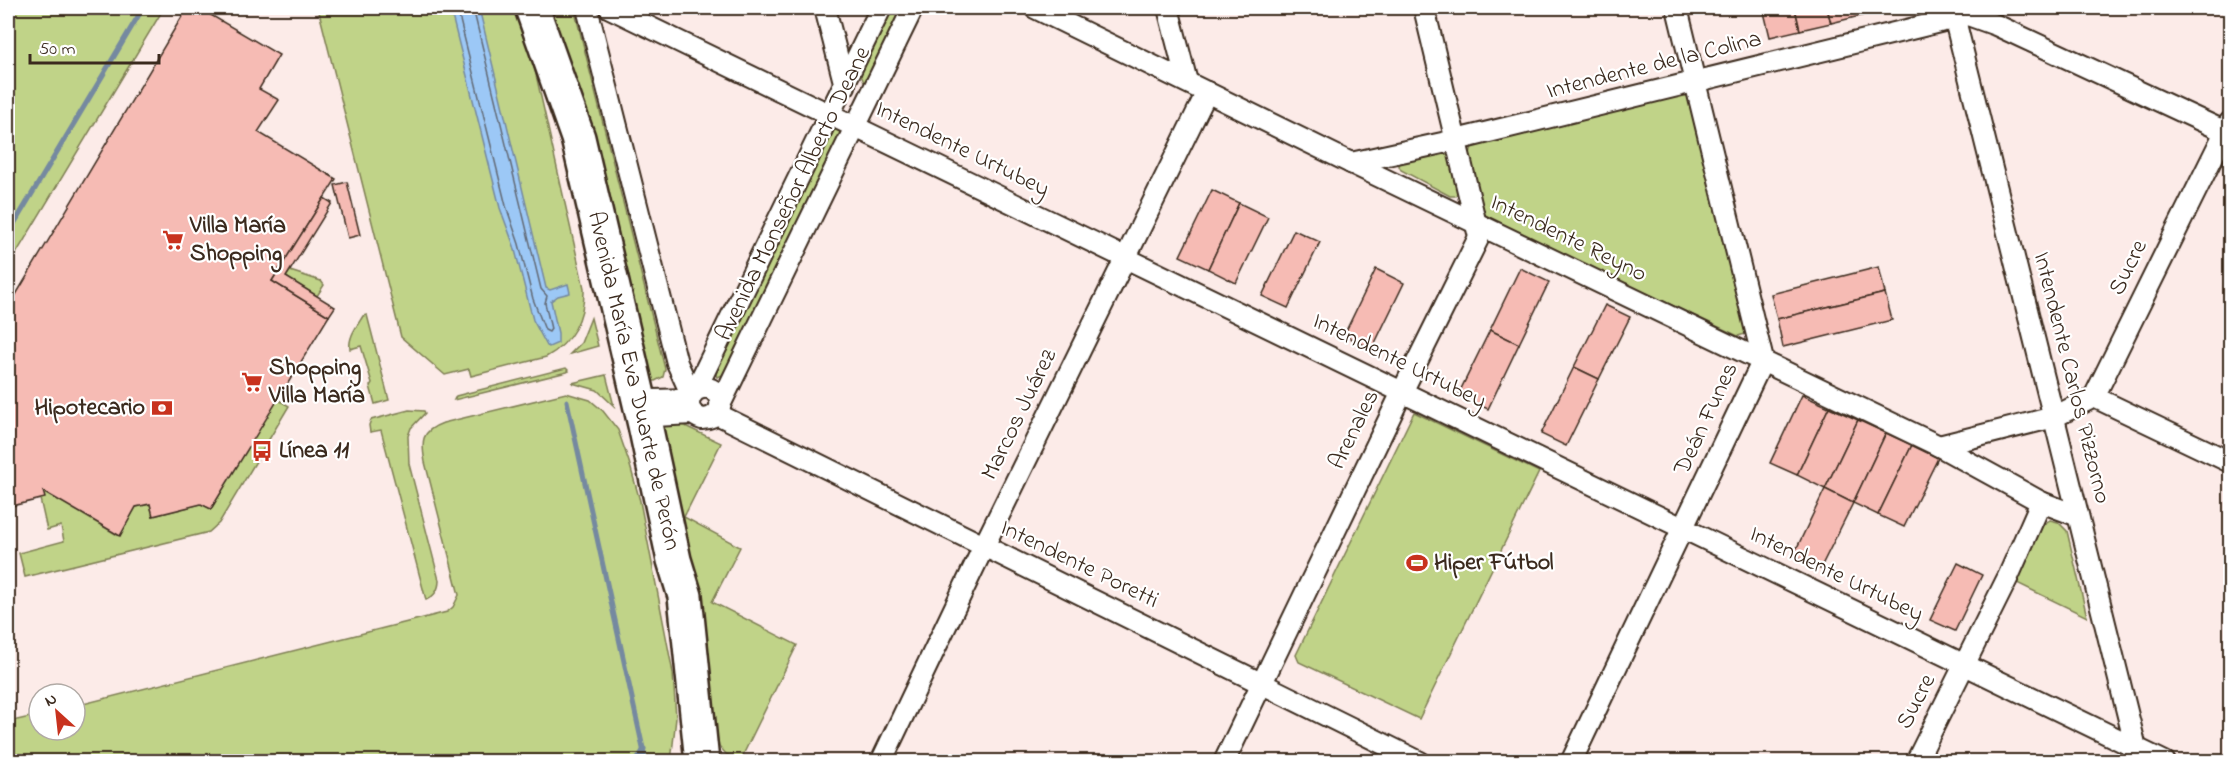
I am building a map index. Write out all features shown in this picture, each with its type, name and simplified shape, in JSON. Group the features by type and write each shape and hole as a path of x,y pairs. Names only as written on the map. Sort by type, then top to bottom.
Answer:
{"highway":[{"name":"Avenida María Eva Duarte de Perón","path":"530,8 578,138 633,407 681,679 683,721 680,762"},
{"name":"Avenida María Eva Duarte de Perón","path":"633,407 687,610 702,762"}],"street":[{"path":"587,8 677,363 692,399 702,419 708,419 719,408 717,394 709,388 699,388 692,399"},
{"name":"Intendente Urtubey","path":"610,8 1964,665 2138,755 2165,762"},
{"path":"825,8 855,126"},
{"name":"Avenida Monseñor Alberto Deane","path":"692,399 881,8"},
{"name":"Avenida Monseñor Alberto Deane","path":"719,408 913,8"},
{"name":"Intendente Reyno","path":"1035,8 1939,446 2041,502 2078,516"},
{"path":"1168,8 1187,82"},
{"name":"Arenales","path":"1224,762 1479,237 1424,8"},
{"name":"Deán Funes","path":"1571,762 1763,360 1677,8"},
{"name":"Intendente de la Colina","path":"1351,163 1696,83 1954,13 1968,15 1996,25 2229,129"},
{"name":"Intendente Carlos Pizzorno","path":"1954,13 2138,755"},
{"name":"Marcos Juárez","path":"881,762 984,546 1208,92"},
{"name":"Sucre","path":"2094,397 2229,129"},
{"path":"1939,446 2054,417 2094,397 2230,462"},
{"path":"633,407 653,400 692,399"},
{"name":"Intendente Poretti","path":"719,408 984,546 1420,762"},
{"name":"Sucre","path":"1916,762 2008,577 2041,502"}],"green space":[{"path":"8,8 164,8 8,267"},
{"path":"318,8 521,8 584,288 582,309 575,328 570,337 555,351 546,357 471,376 469,369 445,375 401,337"},
{"path":"541,8 574,8 665,369 663,377 655,381 650,381"},
{"path":"892,8 902,8 864,82 860,73"},
{"path":"1679,95 1688,96 1691,99 1747,330 1745,334 1738,336 1494,222 1484,214 1470,154 1472,146"},
{"path":"837,127 841,132 723,375 717,377 715,372 833,129"},
{"path":"1446,151 1450,155 1459,193 1455,196 1450,196 1401,170 1399,166 1400,162"},
{"path":"290,271 321,281 324,285 317,296 286,277"},
{"path":"367,315 389,400 375,404 370,386 372,383 361,346 350,349 350,340 354,332 363,316"},
{"path":"591,318 598,346 570,354 581,343"},
{"path":"566,368 569,371 454,400 456,396"},
{"path":"606,375 614,406 597,390 572,383"},
{"path":"566,393 590,400 603,411 618,430 640,501 673,673 676,718 671,761 8,761 8,722 27,718 27,742 87,742 87,703 447,612 453,607 459,595 423,448 427,433 443,423"},
{"path":"277,399 289,406 219,523 209,532 25,577 19,553 64,541 61,526 47,530 40,499 43,491 119,536 136,507 150,504 153,516 201,504 211,509"},
{"path":"409,410 425,413 411,428 408,436 409,464 439,580 436,592 426,600 381,430 370,432 369,425 371,420"},
{"name":"Hiper Fútbol","path":"1414,412 1539,472 1419,719 1299,662 1296,655"},
{"path":"667,423 681,424 721,443 684,517 740,547 712,602 797,645 740,761 726,754 719,746 656,440 659,428"},
{"path":"2050,520 2058,522 2067,531 2087,617 2015,582 2041,526"}],"water":[{"path":"450,8 479,8 546,288 550,290 568,284 570,293 558,296 551,301 558,343 549,347 533,320 514,246 500,208"}],"building":[{"name":"Villa María Shopping","path":"187,8 199,8 279,55 259,89 279,100 258,132 336,179 272,281 329,316 211,509 201,504 153,516 150,504 136,507 120,536 43,491 45,498 8,507 8,308"},
{"path":"1763,8 1795,8 1800,30 1770,37"},
{"path":"1795,8 1827,8 1831,23 1800,30"},
{"path":"1827,8 1858,8 1860,16 1831,23"},
{"path":"1858,8 1889,8 1889,9 1860,16"},
{"path":"347,182 360,235 348,238 335,185"},
{"path":"1212,190 1239,203 1208,269 1180,256"},
{"path":"324,198 332,203 286,277 335,307 329,316 272,281"},
{"path":"1239,203 1268,217 1236,283 1208,269"},
{"path":"1294,230 1320,242 1288,308 1262,296"},
{"path":"1879,267 1885,293 1777,319 1771,294"},
{"path":"1520,268 1549,282 1519,344 1490,330"},
{"path":"1376,269 1404,283 1372,349 1344,335"},
{"path":"1885,293 1892,320 1783,347 1777,319"},
{"path":"1605,305 1630,317 1599,379 1574,367"},
{"path":"1490,330 1519,344 1488,409 1458,395"},
{"path":"1574,367 1599,379 1566,446 1541,434"},
{"path":"1802,395 1829,407 1797,475 1770,463"},
{"path":"1829,407 1858,420 1825,489 1797,475"},
{"path":"1858,420 1886,433 1853,503 1825,489"},
{"path":"1886,433 1912,445 1878,515 1853,503"},
{"path":"1912,445 1938,458 1904,527 1878,515"},
{"path":"1825,489 1853,503 1820,569 1793,556"},
{"path":"1958,563 1982,575 1955,631 1930,620"}],"waterway":[{"path":"8,234 143,8"},
{"path":"567,401 646,762"},
{"path":"636,762 644,749"}],"place":[{"name":"Villa María Shopping","path":"173,240"},
{"name":"Shopping Villa María","path":"252,382"},
{"name":"Hipotecario","path":"162,408"},
{"name":"Línea 11","path":"262,451"},
{"name":"Hiper Fútbol","path":"1417,563"}]}
